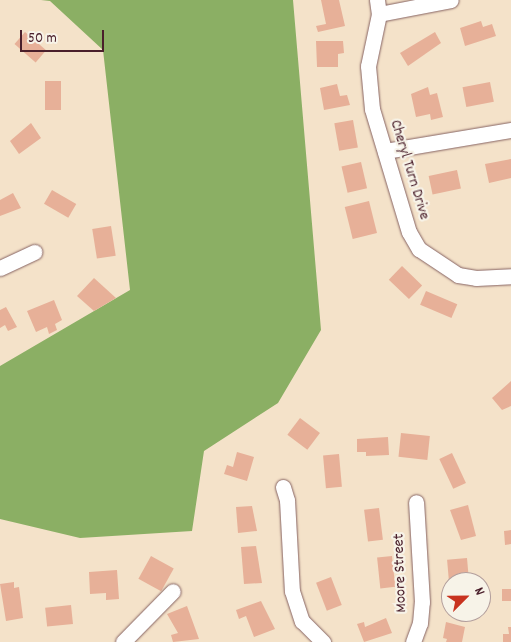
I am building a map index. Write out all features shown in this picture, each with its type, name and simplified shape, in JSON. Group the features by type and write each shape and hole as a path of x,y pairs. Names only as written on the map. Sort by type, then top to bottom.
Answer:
{"street":[{"path":"378,7 451,0"},
{"name":"Cheryl Turn Drive","path":"378,7 368,66 372,109 409,232 419,250 458,275 476,278 511,276"},
{"path":"385,151 511,130"},
{"path":"0,268 34,252"},
{"path":"283,487 294,600 306,627 323,642"},
{"name":"Moore Street","path":"413,642 420,623 422,602 416,502"},
{"path":"123,642 173,591"}],"green space":[{"path":"41,0 293,0 321,330 278,403 204,451 192,531 80,538 0,519 0,366 130,290 103,50 50,1"}],"building":[{"path":"321,0 339,0 345,26 318,32 316,26 326,24"},
{"path":"481,21 483,27 492,24 496,36 465,46 460,28"},
{"path":"25,32 46,50 36,62 15,44"},
{"path":"435,32 441,43 408,66 400,53"},
{"path":"316,41 343,41 344,53 338,54 338,67 317,67"},
{"path":"45,81 61,81 61,110 45,110"},
{"path":"490,82 494,102 466,107 463,87"},
{"path":"337,84 340,96 347,95 350,105 324,110 320,88"},
{"path":"428,87 430,95 437,93 443,117 431,120 430,114 416,117 411,94"},
{"path":"353,120 358,148 339,151 334,123"},
{"path":"31,123 41,138 19,154 10,141"},
{"path":"511,159 511,178 489,183 485,164"},
{"path":"361,162 367,188 348,193 342,166"},
{"path":"457,170 461,189 433,195 429,176"},
{"path":"52,190 76,204 68,218 44,204"},
{"path":"13,193 21,208 0,216 0,200"},
{"path":"369,201 377,233 353,239 345,207"},
{"path":"111,226 116,256 97,259 92,229"},
{"path":"402,266 422,285 409,299 389,280"},
{"path":"94,278 116,298 94,311 77,296"},
{"path":"426,291 457,304 451,318 420,305"},
{"path":"54,300 62,320 55,324 57,330 49,334 47,327 36,332 27,311"},
{"path":"6,307 17,327 8,331 5,325 0,328 0,310"},
{"path":"511,381 511,406 502,410 492,398"},
{"path":"300,418 320,433 307,450 287,435"},
{"path":"401,433 430,436 427,460 398,457"},
{"path":"388,437 389,455 366,456 366,452 357,452 357,439"},
{"path":"237,452 254,457 247,481 224,474 227,465 233,467"},
{"path":"452,453 466,483 453,489 439,459"},
{"path":"339,454 342,487 326,488 323,455"},
{"path":"468,505 476,536 461,540 450,510"},
{"path":"252,506 257,531 238,533 236,507"},
{"path":"379,508 383,540 368,542 364,510"},
{"path":"511,530 511,544 505,545 504,531"},
{"path":"256,546 262,583 244,584 241,547"},
{"path":"151,556 174,569 161,591 138,579"},
{"path":"392,556 395,587 380,588 377,558"},
{"path":"467,558 468,572 448,572 447,560"},
{"path":"117,570 119,599 106,600 106,593 90,594 89,572"},
{"path":"331,577 342,605 327,611 316,583"},
{"path":"14,582 14,588 19,587 23,618 6,621 0,584"},
{"path":"502,589 511,589 511,601 502,601"},
{"path":"261,601 275,629 254,637 246,616 239,619 236,610"},
{"path":"71,605 73,624 47,627 45,608"},
{"path":"187,606 199,639 173,642 171,635 178,633 167,614"},
{"path":"386,618 392,633 364,642 357,624 364,622 365,627"},
{"path":"446,622 465,627 462,642 446,642 447,639 443,638"},
{"path":"508,627 511,627 511,642 503,642 503,634 509,634"}]}
